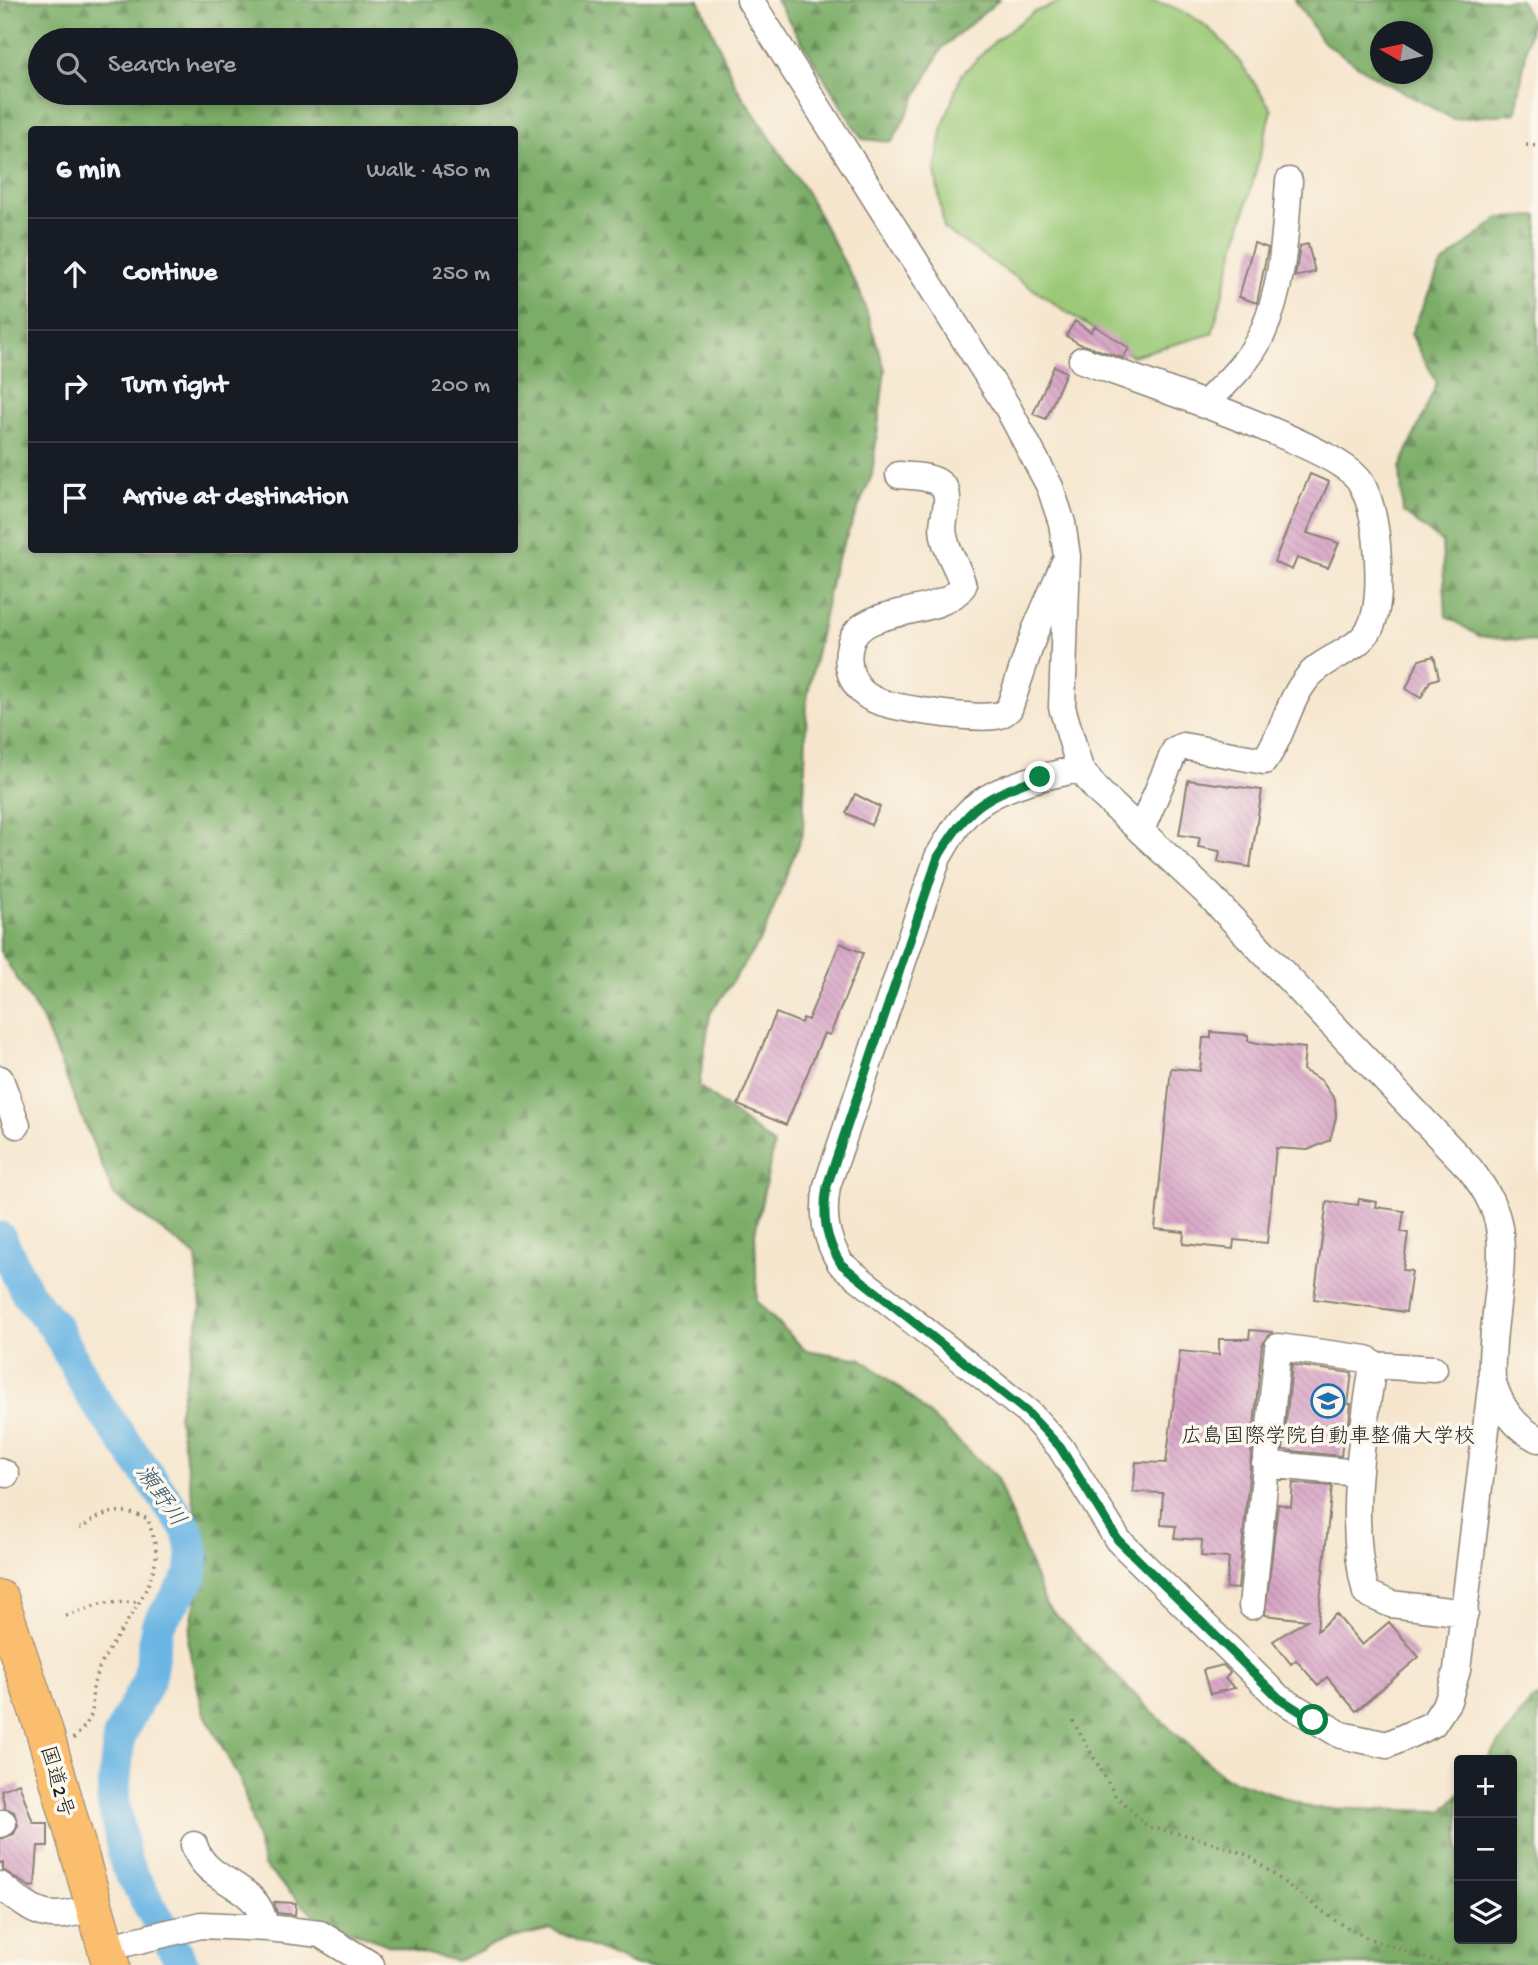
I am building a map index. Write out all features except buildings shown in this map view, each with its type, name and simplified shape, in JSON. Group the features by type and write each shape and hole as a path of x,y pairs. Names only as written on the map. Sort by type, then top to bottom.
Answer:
{"highway":[{"name":"国道2号","path":"0,1599 50,1751 109,1956"}],"street":[{"path":"750,0 1008,408 1050,487 1062,523 1068,556 1062,707 1080,769 1097,791 1207,892 1470,1169 1487,1192 1498,1222 1500,1250 1490,1353 1492,1379 1497,1398 1509,1417 1538,1439"},
{"path":"1203,405 1240,368 1262,335 1280,278 1289,181"},
{"path":"1082,360 1323,453 1352,472 1362,483 1374,529 1378,567 1370,628 1357,642 1308,676 1289,708 1273,749 1264,761 1183,746 1175,750 1141,830"},
{"path":"899,475 936,479 945,486 948,494 944,536 950,554 960,570 963,586 956,597 941,604 884,617 864,625 850,643 849,663 854,684 868,696 881,702 981,717 999,716 1009,709 1035,631 1068,556"},
{"path":"1080,769 1040,777 977,804 960,821 938,857 827,1186 823,1207 828,1243 841,1264 1028,1413 1060,1447 1118,1540 1279,1698 1341,1735 1387,1745 1433,1724 1448,1701 1457,1670 1492,1379"},
{"path":"0,1079 17,1125"},
{"path":"1252,1606 1278,1347 1367,1359 1373,1364 1434,1369"},
{"path":"1373,1364 1357,1474 1361,1571 1366,1592 1391,1604 1465,1613"},
{"path":"1265,1464 1357,1474"},
{"path":"194,1845 202,1865 256,1902 263,1915 265,1927"},
{"path":"0,1885 39,1915 72,1915 93,1907"},
{"path":"109,1956 201,1926 265,1927 320,1934 371,1965"}],"path":[{"path":"1526,145 1538,146"},
{"path":"50,1751 69,1742 86,1727 95,1708 96,1677 137,1602 156,1556 148,1519 128,1510 116,1511 89,1522 84,1528 77,1528"},
{"path":"66,1616 103,1603 137,1602"},
{"path":"1073,1721 1115,1796 1148,1827 1194,1837 1248,1855 1334,1920 1367,1938 1447,1965"}],"green space":[{"path":"0,0 699,0 736,86 807,193 860,292 885,369 872,475 834,566 807,699 803,832 763,936 710,1014 699,1086 774,1145 755,1233 757,1302 805,1350 862,1359 910,1397 996,1476 1046,1605 1151,1711 1223,1776 1312,1808 1443,1811 1454,1799 1454,1944 1517,1944 1517,1755 1491,1755 1530,1702 1538,1698 1538,1965 634,1965 551,1929 504,1940 457,1961 388,1945 314,1916 264,1866 242,1784 203,1711 188,1643 194,1608 210,1558 193,1500 178,1415 201,1309 196,1256 114,1195 43,1021 0,951"},
{"path":"776,0 999,0 942,48 892,142 862,139"},
{"path":"1066,0 1147,0 1189,15 1222,40 1272,110 1212,334 1132,356 944,229 935,170 943,126 961,75 995,41 1034,12"},
{"path":"1295,0 1520,0 1531,22 1516,113 1453,119 1388,84 1433,84 1433,21 1370,21 1370,74 1322,41"},
{"path":"1538,216 1538,642 1479,636 1446,616 1442,542 1403,512 1400,468 1437,383 1411,334 1441,265 1499,218"}],"waterway":[{"name":"瀬野川","path":"0,1238 28,1295 55,1327 91,1395 187,1529 193,1553 191,1576 157,1626 149,1679 119,1736 113,1801 126,1864 183,1965"}],"place":[{"name":"広島国際学院自動車整備大学校","path":"1328,1401"}],"route":[{"path":"1040,777 977,804 960,821 938,857 827,1186 823,1207 828,1243 841,1264 1028,1413 1060,1447 1118,1540 1279,1698 1313,1720"}]}
